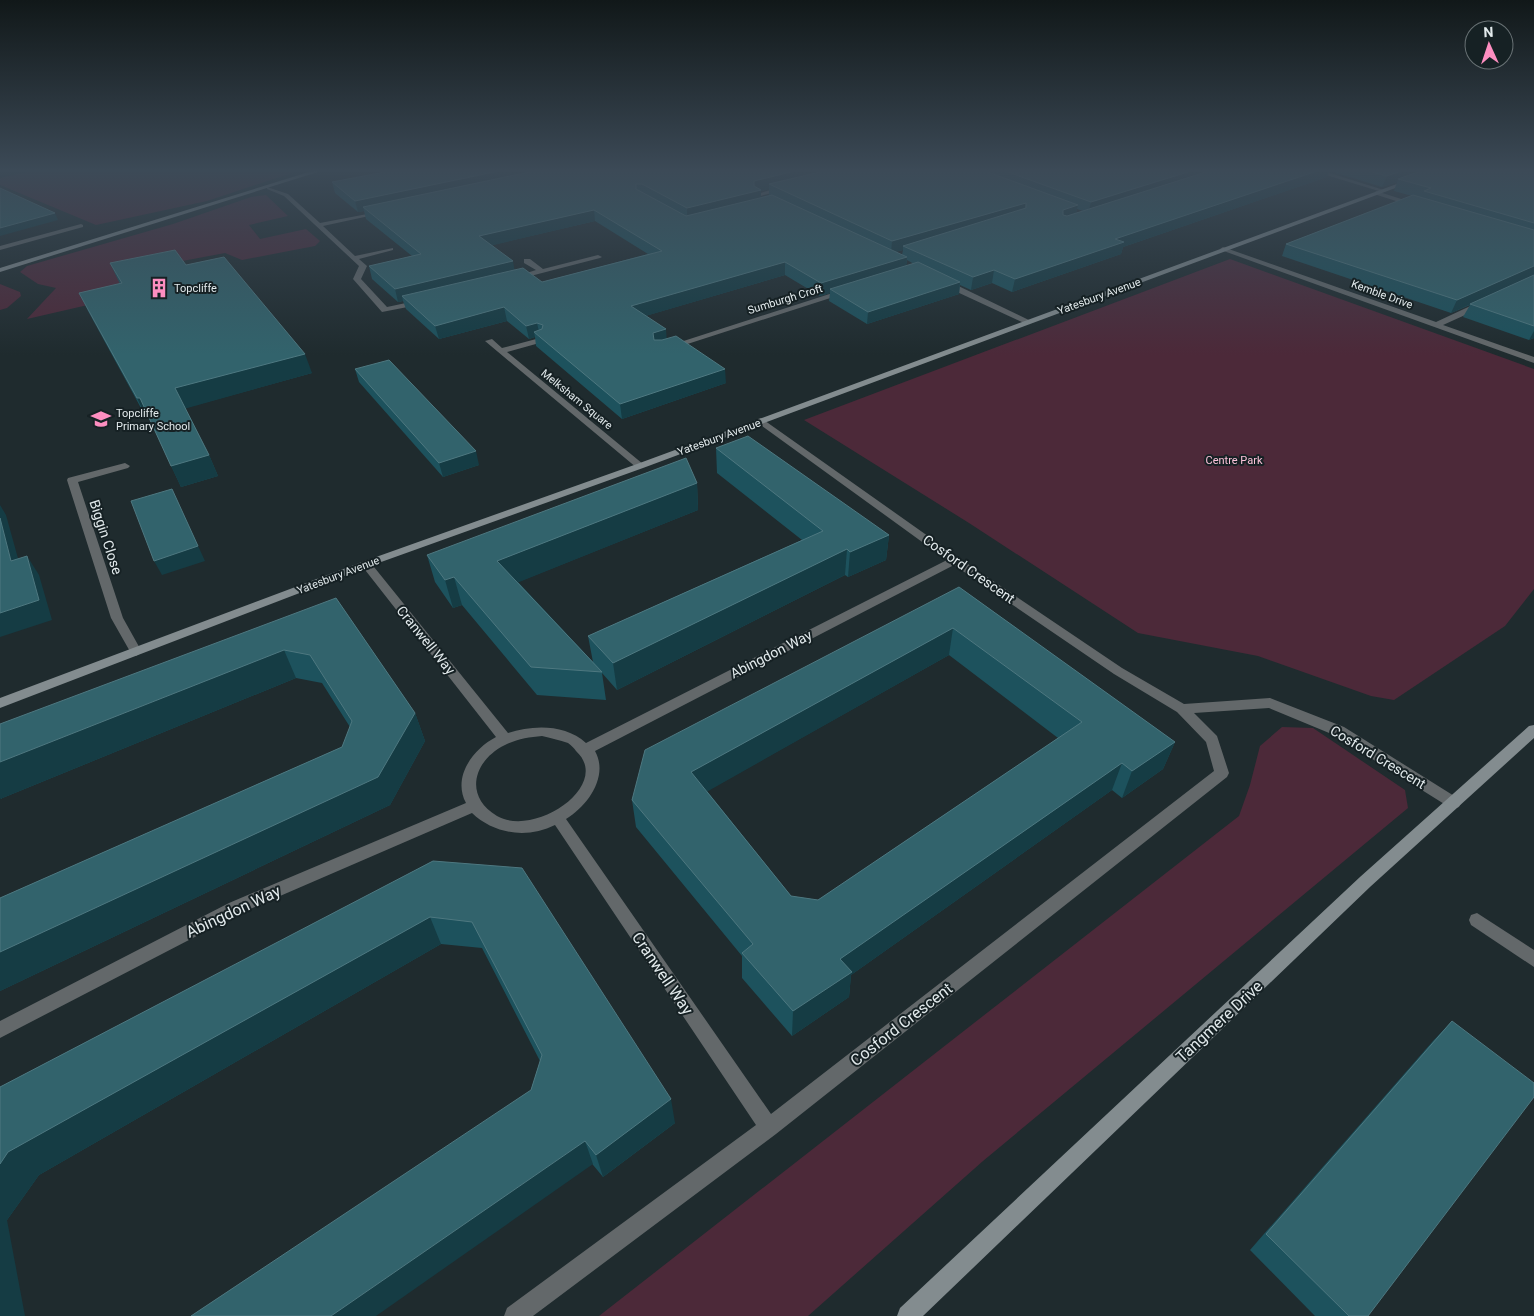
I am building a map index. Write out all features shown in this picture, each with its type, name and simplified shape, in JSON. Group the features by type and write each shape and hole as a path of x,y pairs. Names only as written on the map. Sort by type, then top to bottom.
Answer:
{"street":[{"path":"0,248 57,232"},
{"path":"0,270 123,232"},
{"path":"325,232 363,266 357,279 386,310 432,299"},
{"name":"Yatesbury Avenue","path":"0,703 366,564 640,466 1268,232"},
{"path":"354,258 391,249"},
{"name":"Kemble Drive","path":"1223,249 1534,360"},
{"path":"507,280 598,257"},
{"path":"527,262 543,272"},
{"path":"934,278 1029,322"},
{"name":"Sumburgh Croft","path":"659,350 854,289"},
{"path":"1436,325 1490,300"},
{"path":"500,351 540,340"},
{"name":"Melksham Square","path":"488,341 640,466"},
{"name":"Cosford Crescent","path":"515,1316 769,1127 1222,773 1212,740 1182,709 1118,671 955,560 761,421"},
{"name":"Biggin Close","path":"125,466 72,480 117,618 136,652"},
{"name":"Abingdon Way","path":"587,749 955,560"},
{"name":"Cranwell Way","path":"366,564 505,739"},
{"name":"Cosford Crescent","path":"1182,709 1270,703 1339,731 1454,803"},
{"name":"Tangmere Drive","path":"908,1316 1365,882 1534,730"},
{"path":"542,731 560,733 575,739 587,749 593,762 593,777 587,792 575,807 558,818 539,825 519,827 500,824 484,817 473,806 468,792 469,776 476,762 489,749 505,739 523,733 542,731"},
{"name":"Abingdon Way","path":"0,1030 235,908 473,806"},
{"name":"Cranwell Way","path":"558,818 769,1127"},
{"path":"1477,920 1534,959"}],"green space":[{"path":"144,232 255,232 260,239 290,232 310,232 320,241 315,246 242,260 225,253 177,262 182,268 119,281 127,296 27,319 56,288 38,284 20,272 27,266"},
{"name":"Centre Park","path":"1230,259 1534,369 1534,589 1505,626 1394,700 1371,696 1258,656 1138,633 969,523 804,420"},
{"path":"0,284 20,292 21,296 7,308 0,310"},
{"path":"1282,727 1313,728 1405,790 1408,808 983,1161 808,1316 599,1316 1239,816 1250,785 1260,746"}],"building":[{"path":"394,232 495,232 479,236 513,261 395,289 369,266 421,254"},
{"path":"631,232 853,232 907,257 821,283 785,262 631,306 666,329 653,333 654,340 676,336 725,369 620,404 534,332 542,329 543,325 537,323 526,326 504,307 435,326 402,296 523,268 542,282 662,251"},
{"path":"873,232 922,232 892,241"},
{"path":"947,232 1135,232 1115,239 1124,242 1015,279 994,270 973,277 903,246"},
{"path":"1316,232 1534,232 1534,266 1457,300 1286,244"},
{"path":"175,250 186,265 224,257 305,354 175,388 209,455 171,466 140,398 137,398 79,293 122,283 110,263"},
{"path":"918,262 960,282 868,312 830,289"},
{"path":"1534,275 1534,326 1470,304"},
{"path":"389,360 476,451 439,463 355,369"},
{"path":"748,436 889,535 850,552 847,549 613,663 588,636 823,531 716,448"},
{"path":"686,458 697,483 497,561 602,672 531,667 454,577 445,580 427,555"},
{"path":"172,489 198,546 154,561 131,501"},
{"path":"0,518 11,561 27,556 39,600 0,613"},
{"path":"959,587 1175,742 1132,771 1122,763 840,959 852,972 793,1011 742,953 753,944 632,800 645,750","holes":["953,628 1082,722 818,900 791,896 691,772"]},
{"path":"336,598 415,713 378,777 0,952 0,898 342,747 352,721 310,655 284,650 0,762 0,724"},
{"path":"433,861 522,868 671,1099 596,1155 585,1141 331,1316 191,1316 531,1090 542,1055 472,922 430,917 8,1152 0,1164 0,1087"},
{"path":"1452,1021 1534,1083 1534,1097 1368,1316 1349,1316 1266,1234"}],"place":[{"name":"Topcliffe","path":"159,288"},
{"name":"Topcliffe Primary School","path":"101,419"}]}
